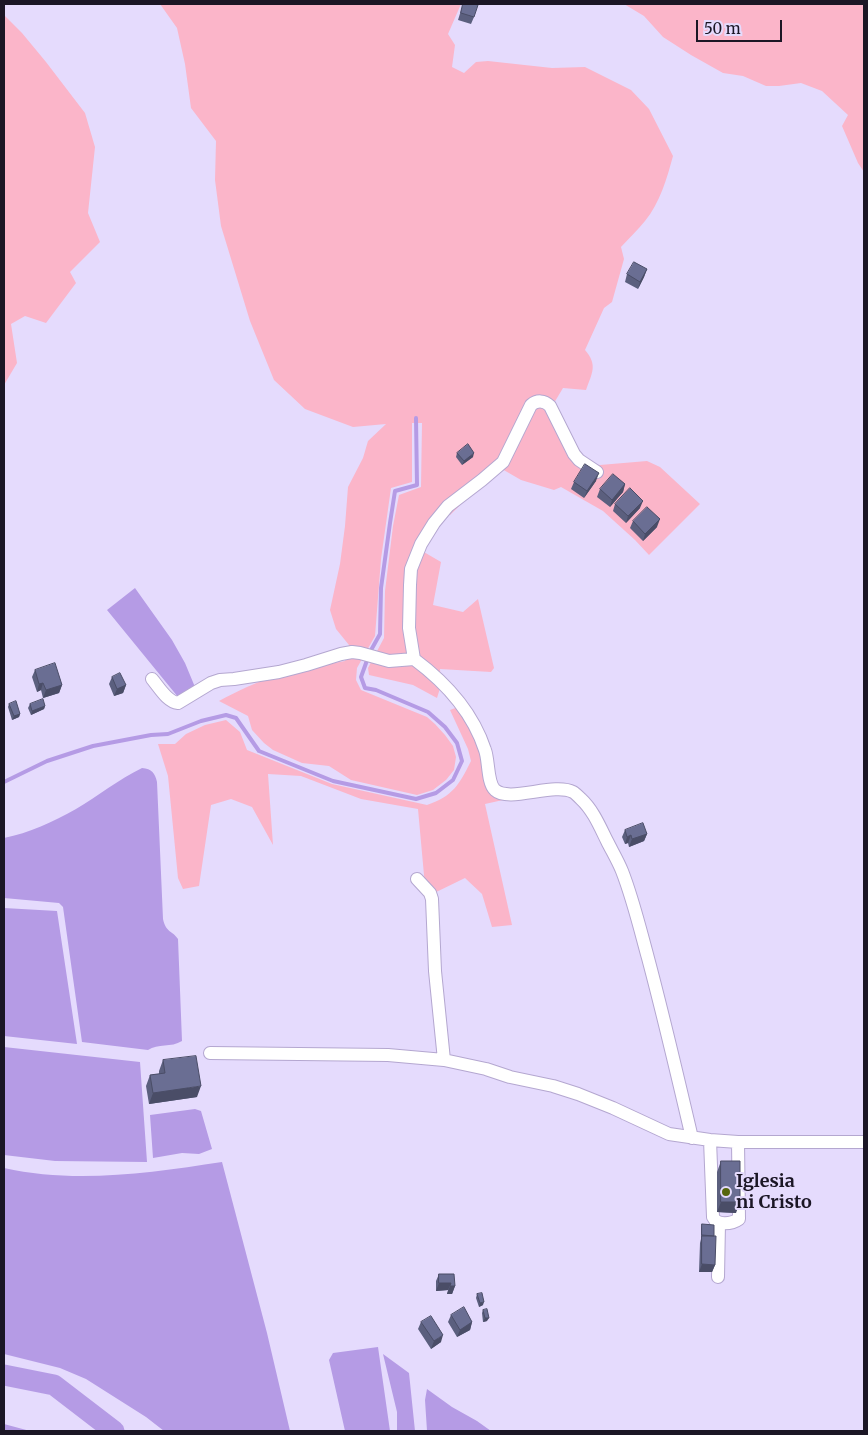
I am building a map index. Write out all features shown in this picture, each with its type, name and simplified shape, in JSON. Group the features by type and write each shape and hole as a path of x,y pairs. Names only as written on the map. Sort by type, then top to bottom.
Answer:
{"street":[{"path":"596,472 574,454 550,406 544,402 535,402 531,405 503,462 448,506 434,523 421,544 411,569 409,628 414,658 440,680 474,723 485,750 491,783 494,789 502,794 560,789 572,792 582,800 599,825 622,870 632,899 659,999 692,1138"},
{"path":"152,679 170,700 178,703 211,683 220,680 279,672 341,654 360,653 389,661 414,658"},
{"path":"417,879 430,893 432,898 435,972 444,1060"},
{"path":"210,1053 388,1054 444,1060 553,1086 613,1108 663,1132 692,1138 738,1142 864,1142"},
{"path":"710,1140 713,1217 719,1224 718,1277"},
{"path":"719,1224 736,1222 740,1218 738,1142"}],"shaded area":[{"path":"160,4 461,4 448,34 455,45 452,67 464,73 476,62 488,61 552,68 585,67 631,90 649,109 673,156 655,206 621,247 624,259 612,302 604,308 585,350 593,365 586,390 563,388 554,403 555,416 587,463 600,465 647,461 660,467 700,504 649,555 603,511 561,487 554,490 521,480 502,469 488,478 450,515 441,512 417,548 441,562 433,605 463,612 478,599 494,668 491,672 440,669 441,685 437,698 413,685 369,675 368,668 384,638 385,591 399,495 421,487 422,423 412,423 412,482 391,488 381,559 375,636 357,668 356,680 361,690 427,717 453,746 456,757 454,770 446,780 433,790 417,795 351,780 329,766 302,763 273,750 252,730 248,716 219,701 247,687 283,674 345,661 349,645 336,629 330,610 340,564 348,487 363,458 368,441 386,424 353,427 305,409 274,380 250,321 221,226 215,180 216,141 191,108 185,64 177,28"},
{"path":"624,4 864,4 864,172 858,163 842,126 848,115 822,91 801,83 766,86 743,76 723,73 663,37 644,16"},
{"path":"4,17 46,62 85,113 95,147 88,213 100,242 70,272 76,283 46,323 25,316 11,324 17,363 4,385"},
{"path":"135,588 172,640 185,663 195,687 178,697 107,610"},
{"path":"458,707 479,743 486,785 521,796 485,804 512,925 492,927 482,894 465,878 426,897 418,809 361,799 301,776 268,774 273,845 252,807 231,799 211,805 199,886 183,889 178,878 168,776 158,744 175,744 186,734 205,725 226,720 240,732 247,750 332,784 427,805 443,798 454,789 471,761 468,749 450,710"},
{"path":"142,768 152,772 157,782 163,919 167,929 178,939 182,1041 148,1050 82,1042 63,907 59,903 4,898 4,838 32,830 59,818"},
{"path":"4,908 57,911 77,1044 4,1036"},
{"path":"4,1047 140,1062 147,1162 55,1161 4,1155"},
{"path":"195,1109 201,1111 212,1149 199,1154 182,1153 153,1158 150,1115"},
{"path":"222,1162 267,1333 290,1431 164,1431 146,1417 86,1379 60,1368 4,1354 4,1168 31,1173 85,1176 140,1173"},
{"path":"378,1347 390,1431 345,1431 329,1360 333,1353"},
{"path":"383,1354 409,1373 415,1431 397,1431 397,1412"},
{"path":"427,1389 491,1431 427,1431 425,1400"},
{"path":"4,1424 30,1431 4,1431"}],"building":[{"path":"463,4 478,5 474,17 461,13"},
{"path":"634,262 647,269 640,282 627,274"},
{"path":"468,444 474,453 464,461 457,453"},
{"path":"585,464 599,473 587,491 574,482"},
{"path":"613,474 625,484 612,500 600,489"},
{"path":"630,488 643,501 628,516 615,504"},
{"path":"647,507 660,519 645,534 633,521"},
{"path":"55,663 62,685 46,690 43,683 39,684 35,670"},
{"path":"120,673 126,685 117,689 112,677"},
{"path":"43,699 45,706 32,711 30,704"},
{"path":"16,701 20,714 14,716 9,704"},
{"path":"643,823 647,834 632,839 631,835 627,837 625,830"},
{"path":"196,1056 201,1086 153,1093 150,1075 165,1073 163,1060"},
{"path":"721,1161 740,1161 740,1202 721,1202"},
{"path":"702,1224 714,1225 714,1236 702,1235"},
{"path":"702,1236 716,1236 715,1265 702,1264"},
{"path":"439,1274 454,1274 455,1286 450,1286 451,1283 439,1283"},
{"path":"482,1293 484,1302 480,1303 477,1294"},
{"path":"464,1307 472,1322 460,1330 451,1315"},
{"path":"487,1309 489,1318 485,1318 483,1310"},
{"path":"431,1316 443,1335 434,1341 421,1322"}],"waterway":[{"path":"4,782 47,761 93,746 151,735 168,734 201,721 226,715 236,718 259,751 333,781 416,799 436,793 453,780 462,761 457,743 445,727 428,712 376,690 365,688 361,677 370,652 380,634 381,588 395,491 417,485 416,418"},
{"path":"4,1375 54,1385 114,1431"}],"place":[{"name":"Iglesia ni Cristo","path":"726,1192"}]}
